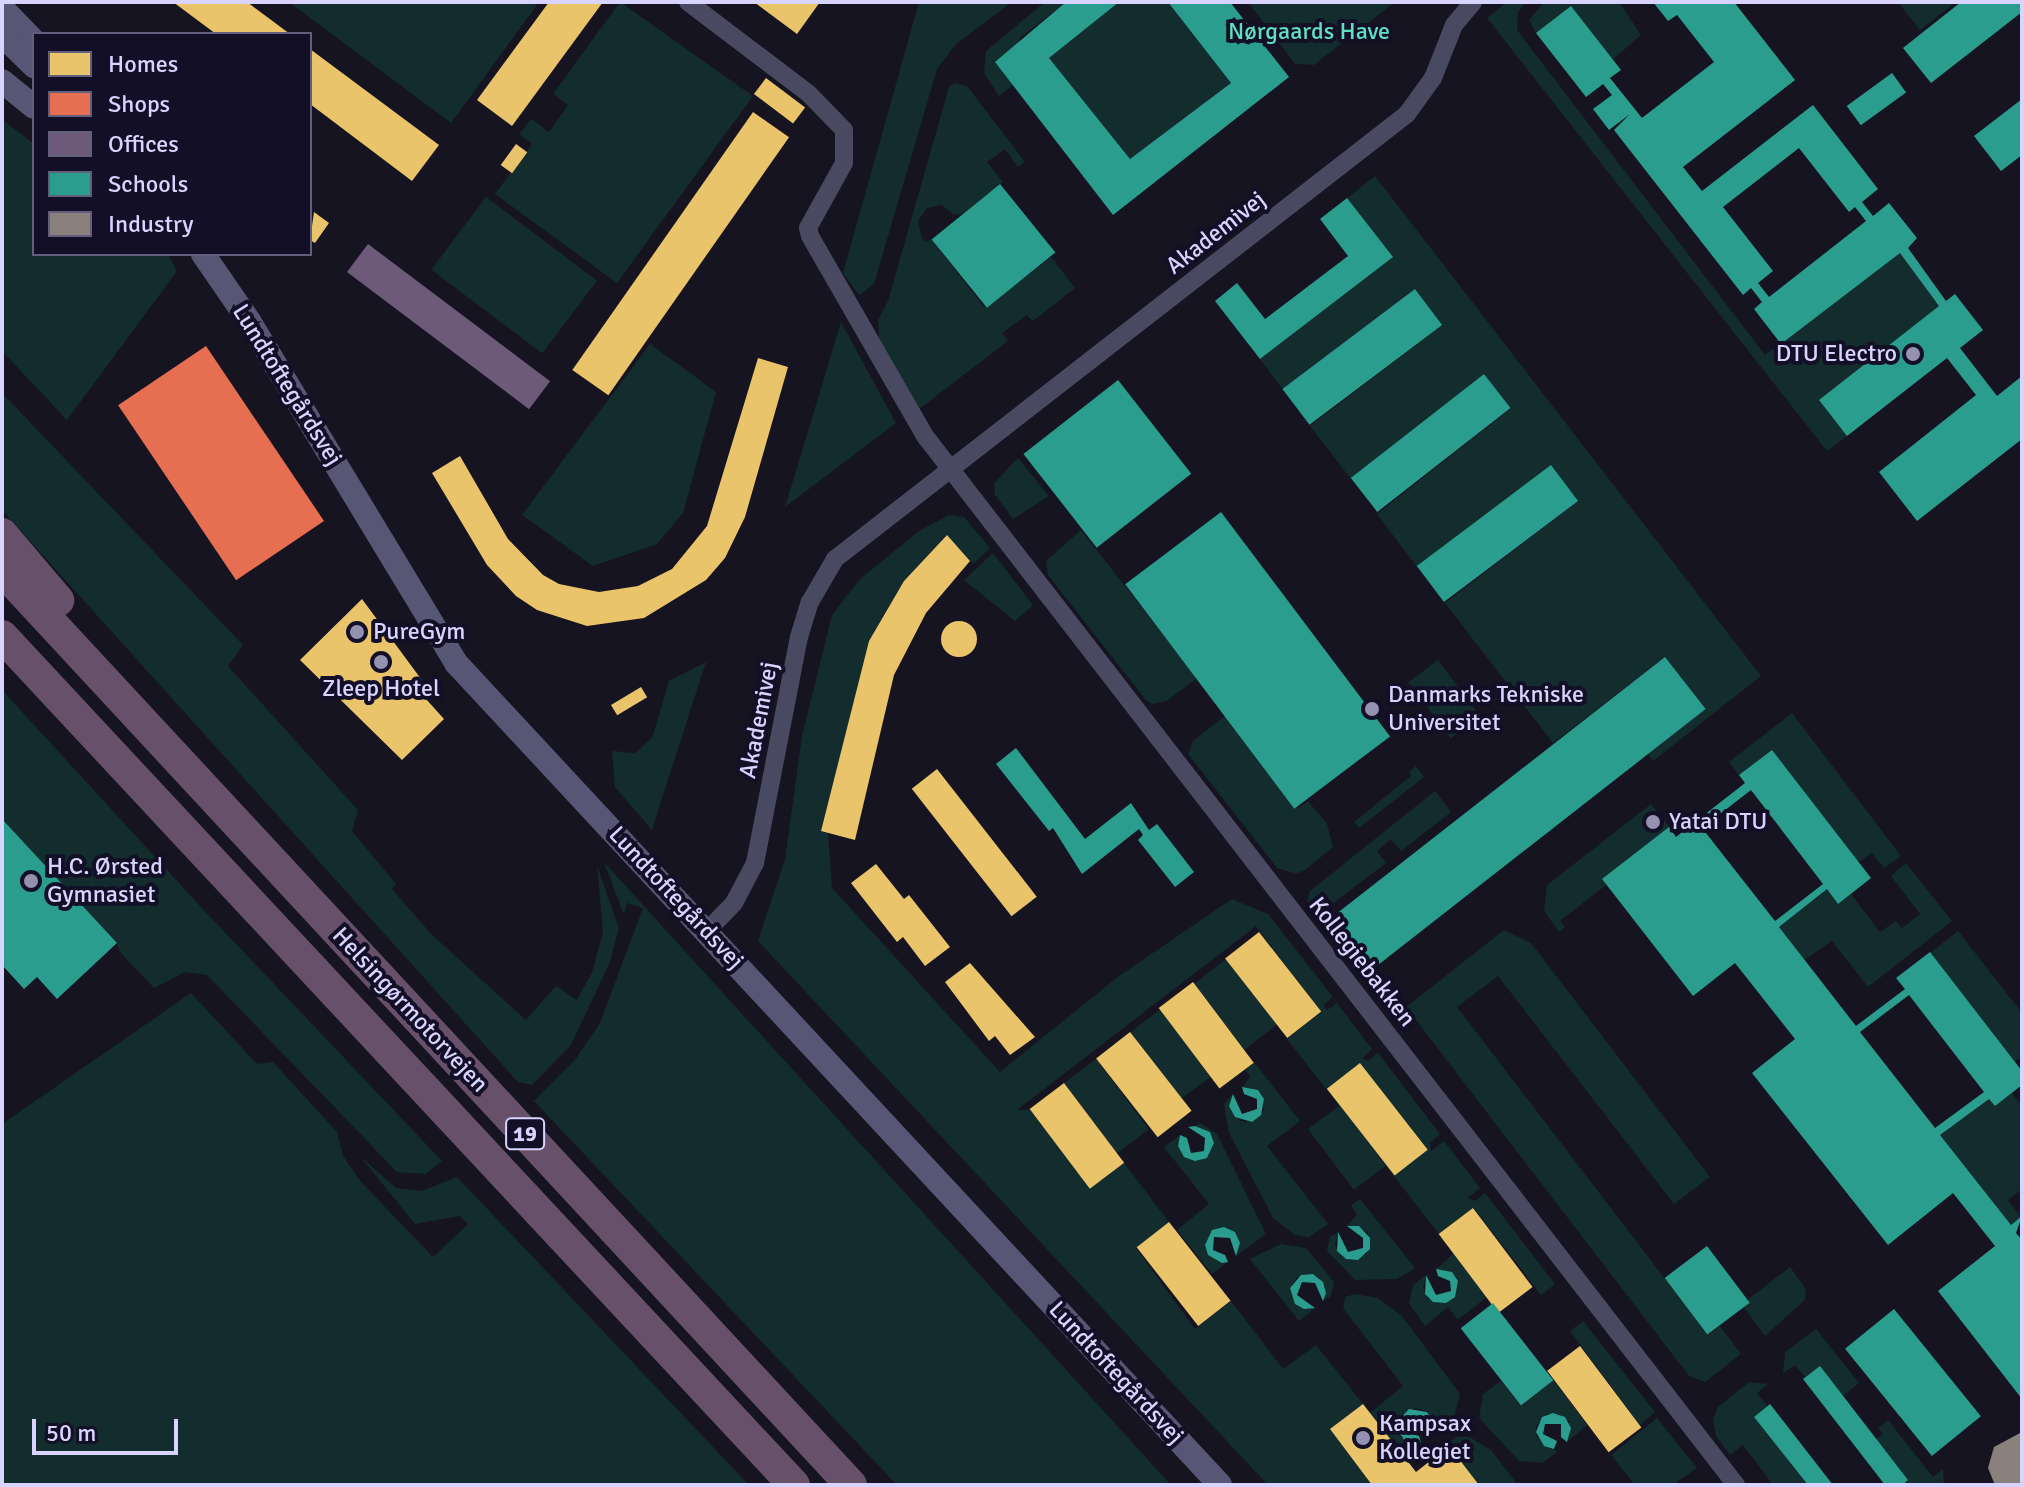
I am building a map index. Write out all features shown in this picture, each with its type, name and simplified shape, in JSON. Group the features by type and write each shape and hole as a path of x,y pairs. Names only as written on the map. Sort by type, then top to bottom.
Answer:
{"highway":[{"path":"2,534 146,705 199,783"},
{"name":"Helsingørmotorvejen","path":"2,570 851,1485"},
{"name":"Helsingørmotorvejen","path":"2,636 794,1485"},
{"path":"2,648 64,702"}],"street":[{"path":"688,2 809,94 844,130 844,163 808,228 810,236 914,421 949,469"},
{"name":"Akademivej","path":"706,932 734,903 755,863 799,637 821,578 854,542 1407,114 1433,78 1454,25 1473,2"},
{"path":"2,8 32,39"},
{"path":"2,35 32,64"},
{"path":"2,81 32,105"},
{"name":"Lundtoftegårdsvej","path":"204,256 249,321 456,663 1220,1485"},
{"name":"Kollegiebakken","path":"949,469 1736,1485"}],"green space":[{"path":"289,2 539,2 451,123"},
{"path":"620,2 753,96 617,283 495,194 532,144 519,134 531,119 549,132 568,105 553,94"},
{"path":"919,2 1012,2 956,44 937,69 874,284 859,295 843,273"},
{"path":"1045,2 1066,2 1020,38 1013,85 999,96 984,73 986,51"},
{"path":"1119,2 1168,2 1231,83 1130,159 1049,58"},
{"name":"Nørgaards Have","path":"1248,2 1395,2 1314,65 1295,64"},
{"path":"1507,2 1526,2 1518,12 1517,30 1765,355 1900,253 1939,306 1820,401 1847,436 1827,451 1487,18"},
{"path":"1544,2 1619,2 1641,35 1612,60 1572,7 1536,33 1529,20"},
{"path":"1898,2 1956,2 1920,30"},
{"path":"954,83 967,86 1025,162 1018,167 1005,149 987,162 1003,182 962,214 954,215 942,205 927,208 918,221 922,238 926,242 931,239 985,308 1051,257 1075,288 1033,321 1027,315 1002,333 1008,341 918,410 879,338 878,320 888,301 949,87"},
{"path":"2,119 32,142 32,256 169,256 177,271 67,420 2,351"},
{"path":"1375,176 1761,676 1653,761 1648,754 1705,709 1665,657 1553,743 1445,603 1578,501 1551,466 1417,567 1377,514 1510,409 1484,374 1351,479 1310,426 1442,325 1415,289 1284,391 1260,359 1392,257 1347,198"},
{"path":"486,197 597,281 542,353 431,270"},
{"path":"841,322 896,423 785,507"},
{"path":"650,344 716,392 683,513 657,544 593,566 522,515"},
{"path":"2,393 243,645 228,666 358,810 352,831 396,884 392,889 431,934 526,1020 556,986 577,1000 592,972 603,932 597,866 619,928 610,962 571,1045 532,1085 518,1082 2,510"},
{"path":"1018,458 1049,496 1013,519 995,495 994,483"},
{"path":"949,515 964,517 990,548 973,564 946,535 904,581 869,641 821,831 828,833 832,888 1000,1072 1119,976 1232,899 1268,914 1333,997 1323,1006 1327,1010 1337,1003 1372,1049 1363,1058 1368,1061 1378,1053 1440,1134 1430,1143 1431,1151 1444,1141 1480,1188 1468,1198 1475,1201 1485,1193 1555,1284 1541,1295 1474,1208 1439,1234 1287,1039 1321,1012 1256,926 1017,1110 1030,1110 1090,1188 1124,1163 1169,1222 1136,1248 1195,1329 1231,1301 1283,1369 1316,1345 1363,1404 1330,1429 1372,1485 1268,1485 758,941 785,859 802,736 832,615 859,580 919,531"},
{"path":"1081,530 1197,678 1167,701 1152,704 1145,699 1048,575 1046,561"},
{"path":"993,553 1033,605 1015,621 964,580"},
{"path":"1438,660 1480,716 1451,738 1408,682"},
{"path":"706,662 652,830 615,787 612,751 635,753 652,738 669,681"},
{"path":"2,690 200,906 442,1161 426,1174 397,1172 207,975 185,972 154,988 120,952 117,943 2,819"},
{"path":"1792,713 1901,856 1884,868 1872,853 1858,862 1772,751 1739,775 1729,762"},
{"path":"1226,715 1298,808 1308,801 1327,824 1333,847 1305,870 1296,874 1277,868 1188,754 1193,741"},
{"path":"1416,766 1424,777 1359,828 1354,822 1411,776 1409,772"},
{"path":"1435,791 1451,812 1401,851 1391,839 1377,851 1386,863 1315,917 1307,902 1310,891"},
{"path":"1651,804 1669,827 1603,879 1606,885 1560,921 1565,927 1559,932 1544,911 1547,885"},
{"path":"604,862 1171,1485 897,1485 534,1101 575,1060 600,1023 643,908 627,903 624,915"},
{"path":"1906,863 1952,921 1868,987 1832,941 1804,960 1779,927 1827,889 1838,904 1851,894 1880,932 1896,921 1902,928 1920,914 1891,876"},
{"path":"1504,930 1531,943 1710,1177 1674,1204 1498,976 1457,1007 1708,1335 1720,1326 1741,1354 1705,1382 1689,1376 1406,1007"},
{"path":"1958,931 2022,1013 2022,1056 2015,1062 1930,953"},
{"path":"1226,959 1277,1024 1245,1050 1194,984"},
{"path":"191,993 257,1064 273,1062 337,1132 343,1156 361,1182 433,1257 468,1224 460,1216 415,1224 360,1156 396,1188 422,1191 457,1177 749,1485 2,1485 2,1124"},
{"path":"1161,1009 1212,1076 1180,1100 1130,1032"},
{"path":"1096,1059 1149,1129 1117,1153 1064,1083"},
{"path":"1254,1062 1300,1121 1267,1146 1328,1224 1309,1237 1295,1235 1273,1218 1229,1133 1224,1104 1233,1094 1229,1106 1240,1121 1252,1122 1264,1110 1262,1094 1242,1087 1250,1077 1245,1070"},
{"path":"2012,1093 2022,1106 2022,1189 2008,1200 2021,1217 2011,1225 1940,1135 1989,1099 1995,1106"},
{"path":"1340,1105 1386,1166 1354,1190 1308,1129"},
{"path":"1200,1123 1217,1134 1266,1234 1236,1256 1240,1243 1235,1232 1212,1230 1205,1245 1208,1255 1228,1262 1212,1274 1177,1230 1209,1204 1164,1147 1180,1135 1178,1146 1184,1157 1207,1158 1214,1143 1210,1132 1195,1126"},
{"path":"1360,1199 1415,1268 1397,1279 1355,1280 1327,1251 1330,1237 1338,1232 1335,1245 1341,1256 1352,1260 1367,1254 1368,1232 1347,1226 1357,1215 1351,1205"},
{"path":"1281,1244 1306,1248 1334,1282 1331,1296 1323,1301 1325,1287 1319,1277 1307,1274 1296,1278 1290,1288 1295,1303 1315,1308 1299,1321 1250,1259"},
{"path":"1454,1253 1488,1296 1458,1320 1448,1307 1425,1326 1409,1303 1413,1285 1426,1275 1423,1288 1428,1299 1451,1301 1458,1286 1456,1276 1436,1269"},
{"path":"1790,1267 1806,1289 1805,1300 1765,1336 1744,1308 1747,1300"},
{"path":"1355,1294 1378,1298 1402,1316 1460,1394 1455,1414 1429,1437 1433,1423 1427,1412 1416,1408 1401,1416 1401,1437 1421,1443 1404,1456 1370,1413 1403,1386 1343,1308 1345,1297"},
{"path":"1583,1321 1655,1412 1640,1425 1570,1331"},
{"path":"1816,1329 1859,1383 1843,1396 1820,1367 1805,1377 1795,1365 1783,1373 1785,1352"},
{"path":"1554,1380 1587,1425 1567,1442 1569,1422 1560,1414 1547,1414 1536,1426 1537,1437 1557,1452 1542,1463 1519,1461 1479,1418 1483,1394 1501,1381 1521,1406"},
{"path":"1749,1382 1768,1384 1757,1393 1767,1406 1754,1417 1808,1485 1773,1485 1743,1445 1730,1455 1716,1436 1713,1419 1718,1407"},
{"path":"1657,1418 1697,1468 1672,1485 1635,1485 1611,1455"},
{"path":"1888,1420 1933,1477 1943,1469 1944,1485 1902,1485 1908,1480 1876,1439 1883,1434 1878,1428"},
{"path":"1457,1437 1469,1437 1491,1450 1518,1485 1479,1485 1446,1443"}],"building: Homes":[{"path":"173,2 247,2 287,32 213,32"},
{"path":"549,2 603,2 512,126 477,100"},
{"path":"754,2 820,2 797,34"},
{"path":"312,50 439,145 412,181 312,106"},
{"path":"766,78 805,107 793,123 754,94"},
{"path":"753,112 789,137 608,395 572,370"},
{"path":"516,144 527,152 512,173 501,165"},
{"path":"314,212 329,223 315,243 312,241"},
{"path":"758,358 788,367 745,517 725,558 706,580 644,618 587,626 537,610 516,596 487,565 432,473 460,456 508,539 543,575 559,584 599,592 638,586 672,569 707,526"},
{"path":"947,535 970,561 926,613 894,675 855,840 821,831 869,641 904,581"},
{"path":"362,599 424,683 417,689 444,719 402,760 300,660"},
{"path":"959,621 972,626 977,639 972,652 959,657 946,652 941,639 946,626"},
{"path":"641,687 647,697 617,715 611,705"},
{"path":"937,769 1037,897 1012,916 912,789"},
{"path":"876,864 904,899 909,895 950,947 925,966 903,937 897,942 851,883"},
{"path":"1259,932 1321,1012 1287,1038 1225,958"},
{"path":"970,963 1035,1037 1010,1055 995,1036 989,1041 945,982"},
{"path":"1193,982 1254,1063 1219,1089 1159,1008"},
{"path":"1130,1032 1192,1111 1158,1137 1096,1058"},
{"path":"1360,1063 1428,1150 1395,1176 1327,1089"},
{"path":"1064,1083 1124,1163 1090,1189 1030,1109"},
{"path":"1473,1208 1533,1287 1498,1313 1439,1234"},
{"path":"1169,1222 1231,1301 1198,1326 1137,1247"},
{"path":"1580,1346 1641,1427 1609,1452 1547,1371"},
{"name":"Kampsax Kollegiet","path":"1363,1404 1416,1472 1449,1446 1479,1485 1372,1485 1330,1429"}],"building: Shops":[{"path":"206,346 324,521 236,580 118,405"},
{"name":"Yatai DTU","path":"1658,813 1663,820 1648,831 1643,824"}],"building: Offices":[{"path":"368,244 550,381 529,409 347,272"}],"building: Schools":[{"path":"1066,2 1119,2 1049,58 1130,159 1231,83 1168,2 1230,2 1289,77 1113,215 995,62"},
{"path":"1653,2 1734,2 1795,80 1683,167 1702,191 1813,105 1878,189 1862,202 1873,216 1889,203 1917,238 1908,248 1946,301 1955,294 1983,330 1960,348 1997,396 2022,376 2022,439 1917,521 1879,472 1976,395 1947,358 1847,436 1819,400 1939,306 1900,253 1781,344 1754,309 1762,302 1751,288 1743,295 1614,130 1630,114 1609,130 1593,109 1612,95 1603,84 1586,97 1536,33 1571,6 1621,70 1610,78 1642,118 1714,62 1677,15 1668,21","holes":["1799,148 1849,212 1855,207 1866,221 1769,297 1758,283 1773,271 1723,207"]},
{"path":"1961,2 2022,2 2022,12 1931,83 1903,48"},
{"path":"1892,73 1906,92 1861,125 1847,106"},
{"path":"2022,99 2022,155 2001,171 1974,136"},
{"path":"1000,184 1055,252 987,308 932,239"},
{"path":"1347,198 1393,257 1260,359 1215,301 1237,283 1265,319 1348,256 1320,219"},
{"path":"1415,289 1442,325 1310,425 1282,389"},
{"path":"1484,374 1510,408 1377,512 1351,478"},
{"path":"1118,380 1191,474 1097,548 1023,454"},
{"path":"1551,465 1578,501 1444,602 1417,566"},
{"path":"1221,512 1390,736 1294,809 1125,584"},
{"path":"1665,657 1706,709 1372,969 1332,917"},
{"path":"1016,748 1085,839 1131,803 1149,830 1157,824 1194,872 1175,887 1138,840 1143,835 1139,829 1082,874 1053,828 1049,831 996,764"},
{"path":"1772,750 1871,878 1838,904 1827,889 1779,927 1856,1026 1905,989 1896,978 1930,952 2022,1071 2022,1085 1995,1106 1989,1099 1940,1135 2011,1225 2022,1216 2016,1233 2022,1240 2022,1399 1938,1291 1995,1246 1953,1193 1888,1245 1752,1073 1795,1039 1735,963 1693,996 1602,879 1669,827 1676,837 1745,783 1739,775","holes":["1751,790 1823,884 1775,921 1702,828","1909,995 1984,1092 1935,1128 1860,1032"]},
{"name":"H.C. Ørsted Gymnasiet","path":"2,819 117,943 57,999 37,977 24,989 2,965"},
{"path":"1242,1087 1258,1090 1264,1099 1261,1115 1252,1122 1235,1117 1229,1106 1233,1094 1242,1114 1257,1109 1257,1099 1244,1094"},
{"path":"1195,1126 1210,1132 1214,1143 1207,1158 1195,1161 1184,1157 1178,1146 1180,1135 1187,1138 1191,1153 1204,1151 1205,1138 1188,1127"},
{"path":"1347,1226 1359,1226 1370,1238 1370,1249 1358,1260 1346,1259 1337,1251 1338,1232 1348,1252 1363,1248 1363,1238"},
{"path":"1224,1227 1235,1232 1240,1243 1236,1256 1230,1238 1214,1237 1213,1250 1225,1255 1228,1262 1222,1263 1208,1255 1205,1245 1212,1230"},
{"path":"1707,1246 1750,1303 1707,1335 1665,1278"},
{"path":"1436,1269 1452,1272 1458,1281 1455,1297 1446,1303 1433,1302 1425,1294 1426,1275 1436,1295 1451,1291 1450,1281 1438,1276"},
{"path":"1313,1274 1323,1282 1326,1293 1323,1301 1315,1283 1302,1282 1297,1295 1315,1308 1304,1309 1295,1304 1290,1288 1301,1275"},
{"path":"1493,1303 1553,1380 1521,1405 1461,1328"},
{"path":"1894,1309 1981,1416 1932,1456 1845,1349"},
{"path":"1820,1366 1908,1480 1902,1485 1885,1485 1803,1379"},
{"path":"1770,1404 1833,1485 1808,1485 1754,1417"},
{"path":"1409,1409 1427,1412 1433,1423 1429,1437 1420,1416 1405,1422 1406,1432 1419,1436 1421,1443 1405,1441 1399,1432 1398,1421"},
{"path":"1553,1413 1565,1417 1571,1428 1567,1442 1561,1437 1561,1424 1545,1424 1543,1434 1557,1441 1554,1449 1544,1446 1536,1432 1542,1417"}],"building: Industry":[{"path":"2022,1432 2022,1485 1995,1485 1988,1468 1994,1447"}],"place":[{"name":"DTU Electro","path":"1913,354"},
{"name":"PureGym","path":"357,632"},
{"name":"Zleep Hotel","path":"381,662"},
{"name":"Danmarks Tekniske Universitet","path":"1372,709"},
{"name":"Yatai DTU","path":"1653,822"},
{"name":"H.C. Ørsted Gymnasiet","path":"31,881"},
{"name":"Kampsax Kollegiet","path":"1363,1438"}]}
